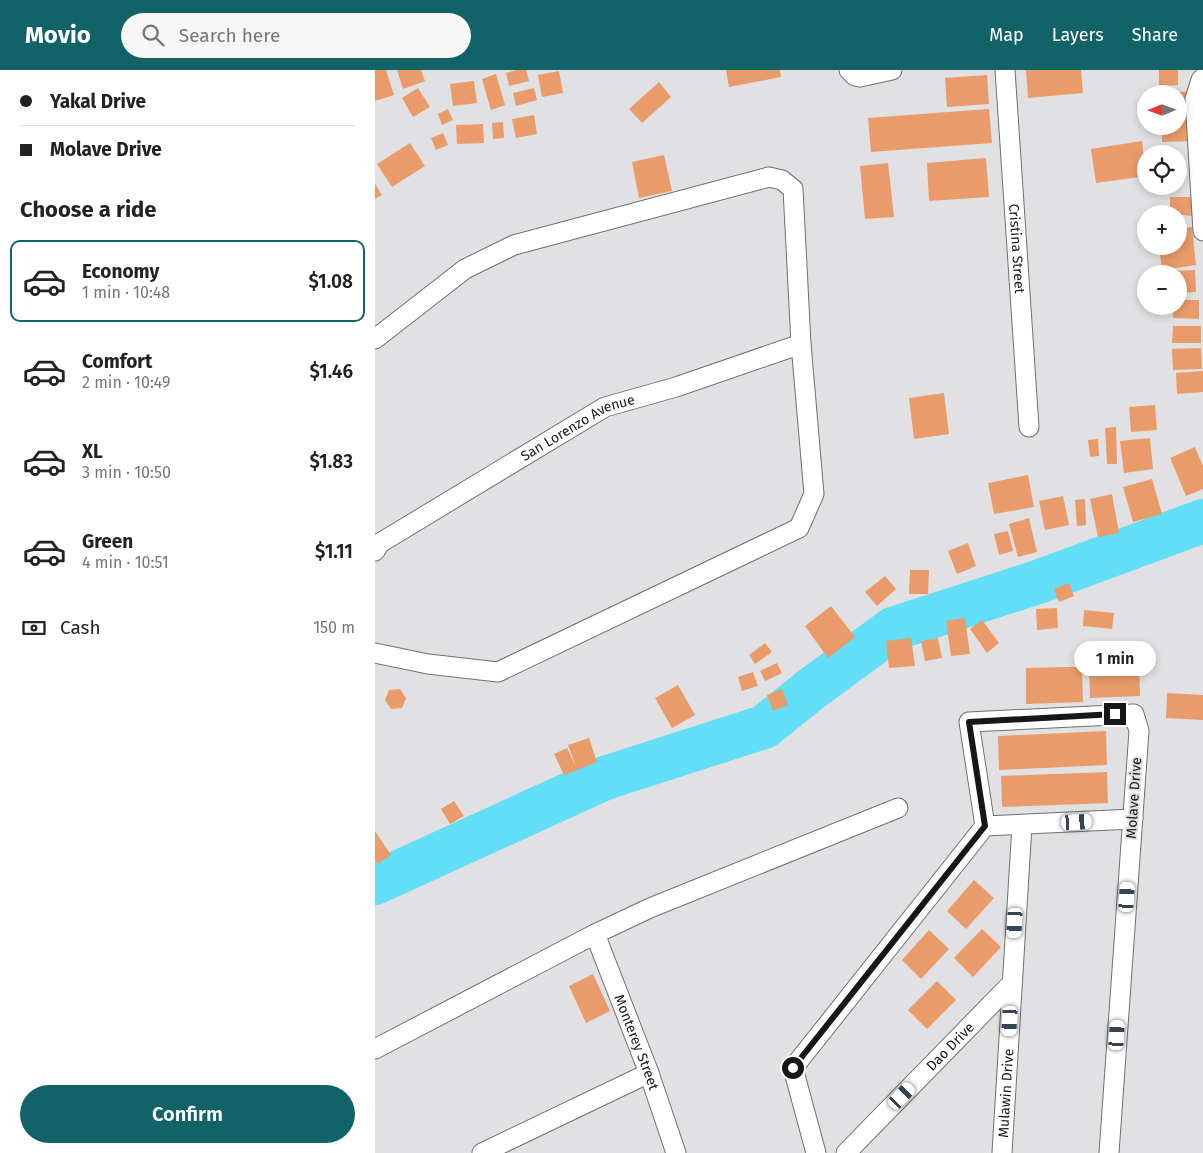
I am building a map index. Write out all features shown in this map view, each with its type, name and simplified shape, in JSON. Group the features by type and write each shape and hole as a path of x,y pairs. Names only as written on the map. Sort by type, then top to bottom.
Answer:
{"street":[{"path":"849,70 855,76 860,77 892,70"},
{"name":"Cristina Street","path":"1005,70 1029,427"},
{"path":"1203,78 1195,99 1203,230"},
{"path":"375,339 465,269 513,245 769,177 782,180 793,189 801,344 813,494 799,528 498,672 428,664 375,653"},
{"name":"San Lorenzo Avenue","path":"375,551 380,543 605,407 676,387 801,344"},
{"name":"Molave Drive","path":"985,826 969,722 1133,714 1139,731 1109,1153"},
{"path":"375,1049 595,934 650,908 898,808"},
{"path":"816,1153 793,1068 985,826 1133,819"},
{"name":"Mulawin Drive","path":"1001,1153 1022,824"},
{"name":"Monterey Street","path":"595,934 649,1073 676,1153"},
{"name":"Dao Drive","path":"846,1153 1012,983"},
{"path":"482,1153 649,1073"},
{"path":"521,1153 524,1134"}],"building":[{"path":"375,70 386,70 394,95 375,101"},
{"path":"397,70 421,70 425,81 403,89"},
{"path":"526,70 529,81 509,86 506,73"},
{"path":"726,70 780,70 781,77 729,87"},
{"path":"1026,70 1081,70 1083,93 1028,98"},
{"path":"1159,70 1178,70 1178,85 1159,85"},
{"path":"559,71 563,93 542,97 538,75"},
{"path":"496,74 505,105 491,110 482,79"},
{"path":"987,75 989,104 947,107 945,78"},
{"path":"474,81 477,103 453,106 450,84"},
{"path":"659,82 671,97 642,123 629,109"},
{"path":"418,88 430,107 413,117 402,98"},
{"path":"534,88 537,100 516,106 513,93"},
{"path":"1187,91 1191,91 1193,115 1187,115"},
{"path":"448,109 453,120 442,125 438,114"},
{"path":"989,109 992,143 871,152 868,118"},
{"path":"534,115 537,134 516,138 512,119"},
{"path":"1187,118 1194,118 1195,141 1162,142 1162,135 1187,135"},
{"path":"503,122 504,138 493,139 492,123"},
{"path":"483,124 484,143 457,144 456,125"},
{"path":"443,133 448,145 436,150 431,138"},
{"path":"1142,141 1142,145 1137,145 1137,177 1096,183 1091,149"},
{"path":"410,143 425,166 392,187 377,164"},
{"path":"664,155 672,191 639,198 632,162"},
{"path":"986,158 989,197 929,201 927,163"},
{"path":"888,163 894,217 865,219 860,166"},
{"path":"375,184 382,195 375,199"},
{"path":"1170,197 1194,197 1194,216 1187,215 1187,205 1170,205"},
{"path":"1192,227 1196,265 1161,265 1160,255 1187,255 1187,228"},
{"path":"1187,270 1195,270 1196,292 1187,293"},
{"path":"1187,300 1199,300 1199,319 1173,318 1173,315 1187,315"},
{"path":"1173,326 1201,326 1201,343 1172,343"},
{"path":"1201,348 1202,369 1173,370 1172,349"},
{"path":"1203,371 1203,392 1177,394 1176,373"},
{"path":"944,393 949,434 914,439 909,398"},
{"path":"1155,405 1157,430 1131,432 1129,407"},
{"path":"1116,427 1117,464 1107,464 1105,428"},
{"path":"1150,438 1153,469 1124,473 1120,441"},
{"path":"1098,439 1099,456 1090,457 1088,440"},
{"path":"1195,447 1203,466 1203,489 1186,496 1170,458"},
{"path":"1028,475 1034,507 994,514 988,483"},
{"path":"1152,479 1162,514 1133,522 1123,487"},
{"path":"1112,494 1119,533 1098,537 1090,499"},
{"path":"1063,496 1069,525 1045,530 1039,501"},
{"path":"1085,499 1086,525 1077,526 1075,500"},
{"path":"1029,518 1037,552 1018,557 1009,524"},
{"path":"1008,531 1013,551 999,555 994,534"},
{"path":"968,543 976,566 957,574 948,551"},
{"path":"910,570 929,570 928,594 909,594"},
{"path":"885,576 896,589 877,606 865,592"},
{"path":"1069,583 1074,596 1059,602 1054,589"},
{"path":"831,606 855,637 828,658 805,626"},
{"path":"1057,608 1058,628 1037,630 1036,609"},
{"path":"1084,610 1114,613 1112,629 1083,626"},
{"path":"965,618 970,654 951,656 946,621"},
{"path":"982,620 999,643 987,653 970,629"},
{"path":"911,638 915,666 889,668 886,641"},
{"path":"938,638 942,658 925,661 921,641"},
{"path":"765,643 772,652 755,664 749,655"},
{"path":"1139,661 1140,696 1090,698 1089,663"},
{"path":"777,663 782,673 765,681 760,671"},
{"path":"1082,667 1083,702 1026,704 1026,668"},
{"path":"753,672 758,686 742,691 738,677"},
{"path":"678,685 695,715 672,728 655,698"},
{"path":"400,689 406,698 402,708 391,709 385,700 389,690"},
{"path":"782,689 788,705 773,711 767,695"},
{"path":"1167,693 1203,695 1203,720 1166,718"},
{"path":"1106,731 1107,765 999,770 998,736"},
{"path":"589,738 597,762 564,775 554,754 567,748 576,766 568,745"},
{"path":"1107,772 1108,803 1002,807 1001,776"},
{"path":"454,801 464,816 450,824 441,809"},
{"path":"375,831 391,855 378,864 375,860"},
{"path":"974,880 994,898 966,929 947,911"},
{"path":"982,929 1001,947 973,977 954,958"},
{"path":"929,930 949,949 921,979 902,960"},
{"path":"593,974 610,1011 586,1023 569,986"},
{"path":"937,981 956,1000 927,1029 908,1010"}],"waterway":[{"path":"375,883 605,778 764,727 810,690 893,629 1038,582 1203,521"}],"route":[{"path":"793,1068 985,826 969,722 1115,714"}]}
